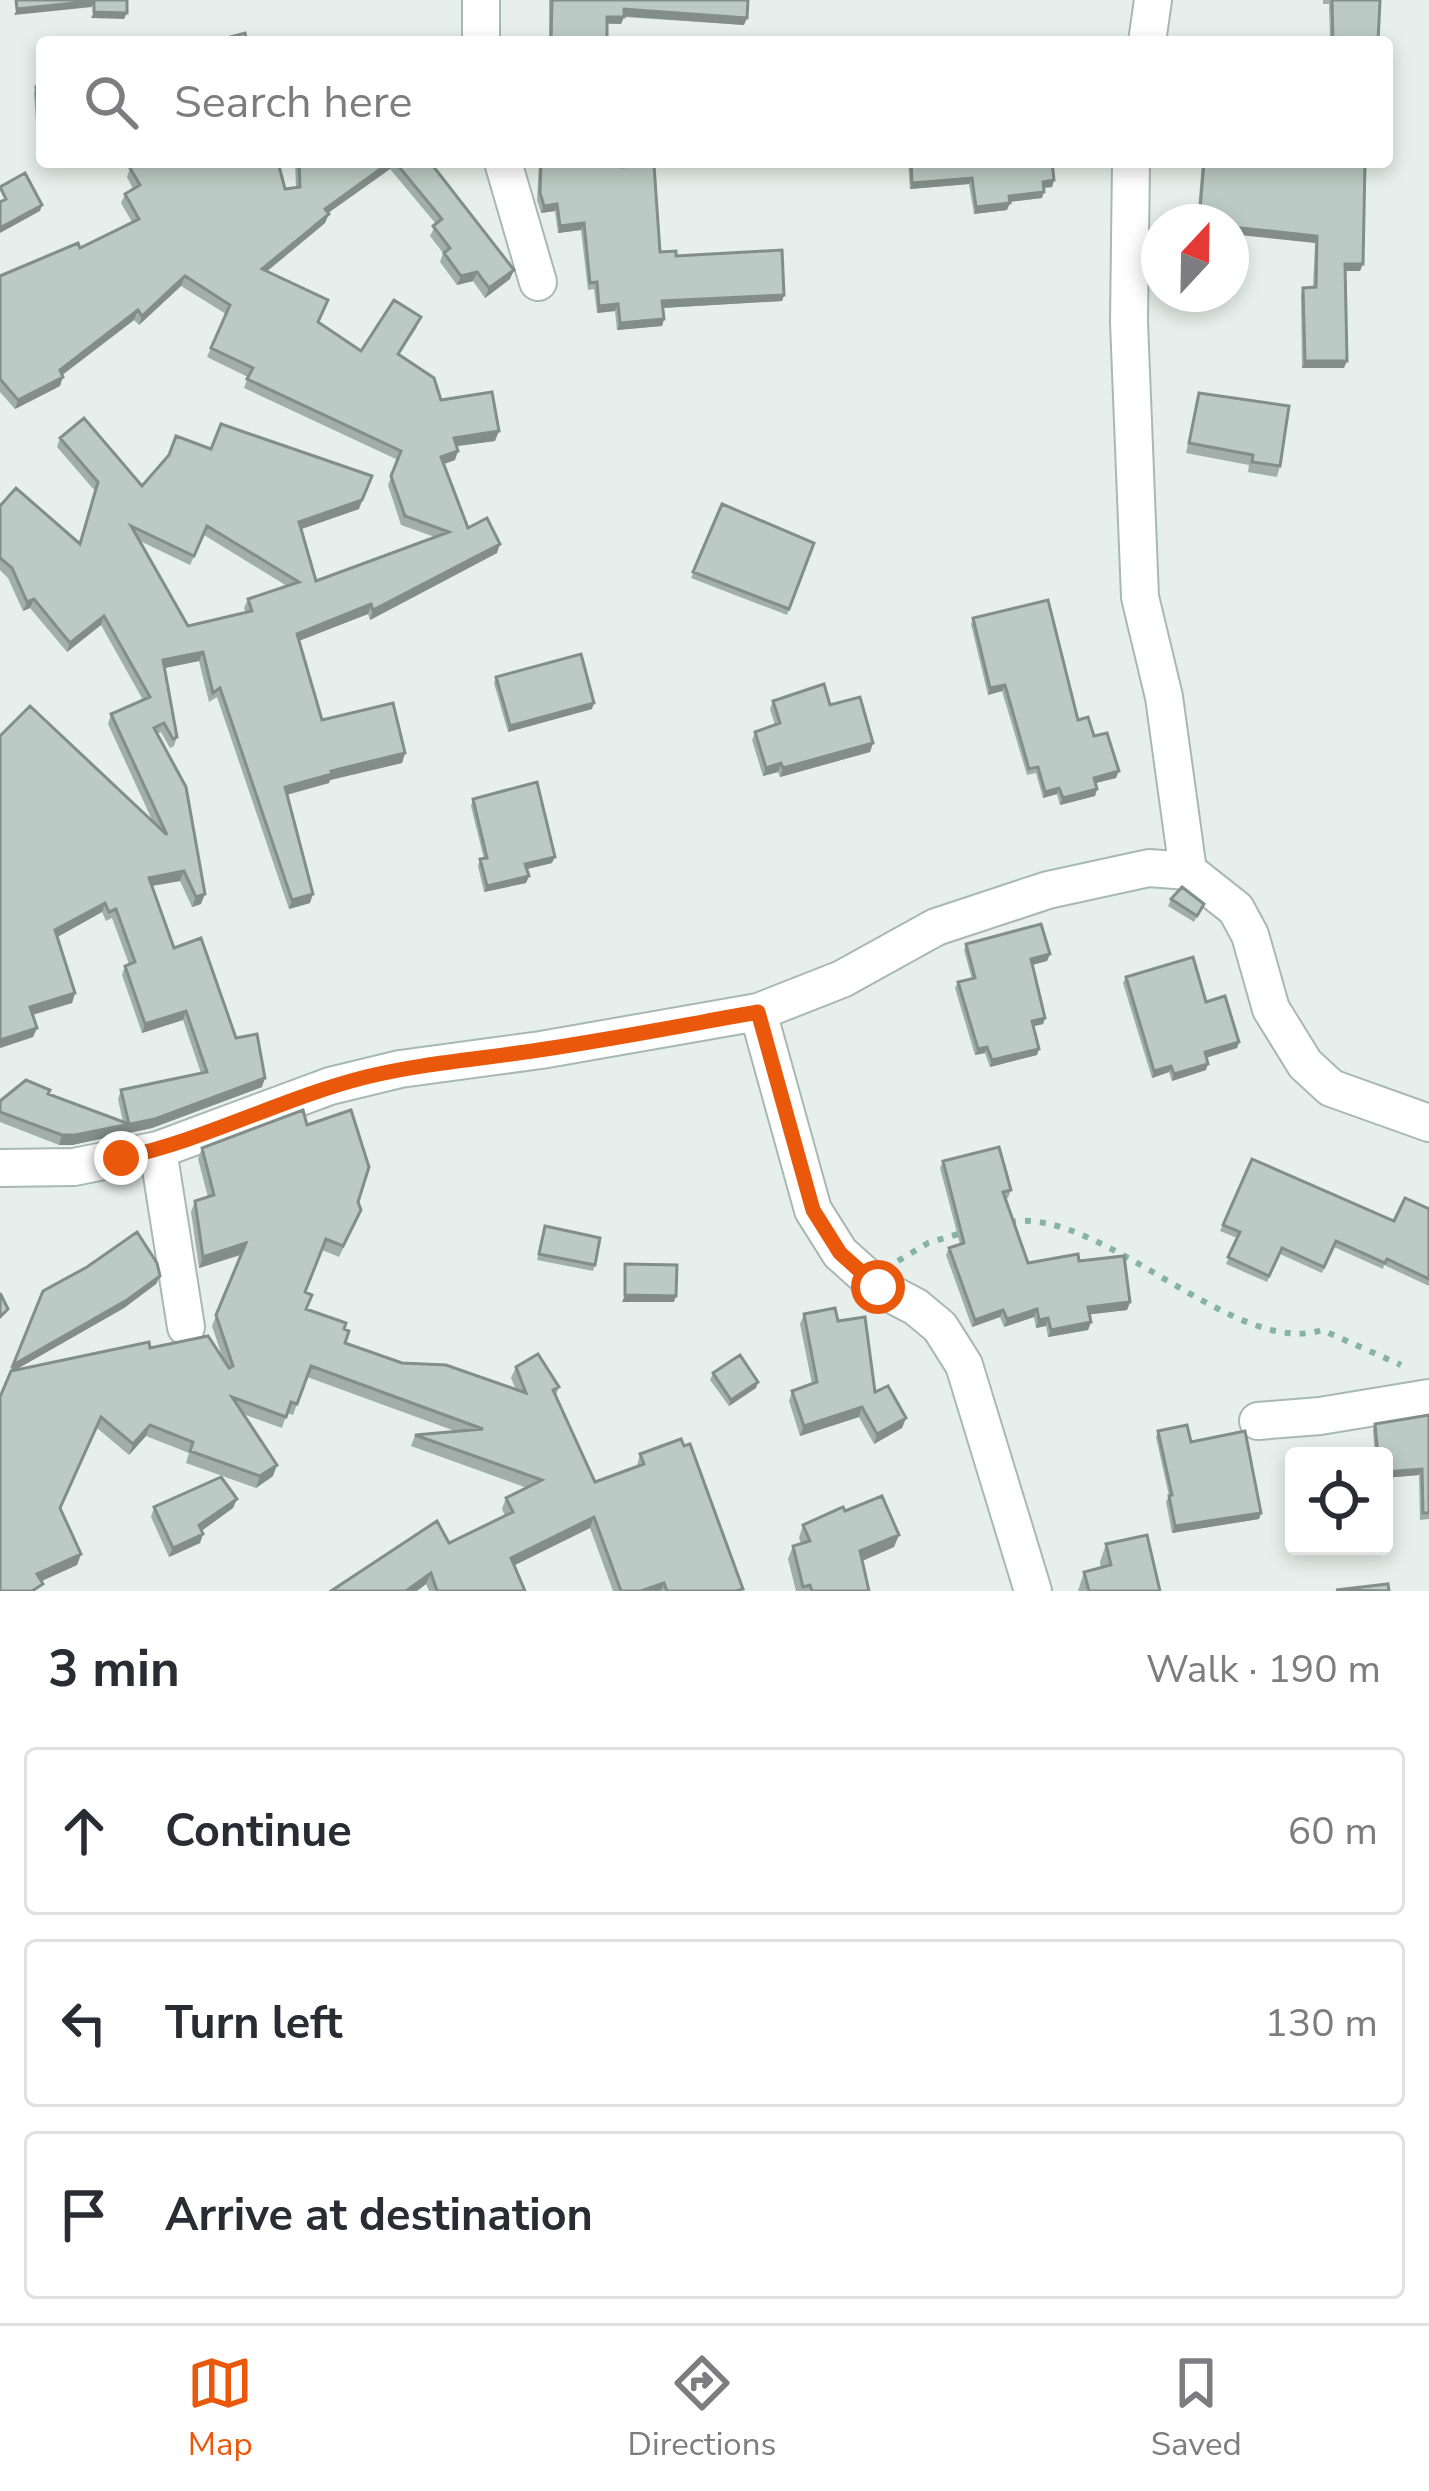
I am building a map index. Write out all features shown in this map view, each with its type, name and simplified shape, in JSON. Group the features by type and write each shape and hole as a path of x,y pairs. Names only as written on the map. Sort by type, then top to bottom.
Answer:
{"street":[{"path":"481,0 481,36"},
{"path":"1148,36 1153,0"},
{"path":"505,168 538,282"},
{"path":"1131,168 1129,322 1141,597 1164,698 1188,871"},
{"path":"0,1168 74,1167 158,1150 330,1086 400,1069 758,1012 842,979 936,927 1048,890 1149,868 1188,871 1236,909 1250,935 1271,1010 1306,1064 1331,1088 1429,1123"},
{"path":"758,1012 813,1210 840,1253 869,1279 916,1306 940,1328 964,1365 1033,1591"},
{"path":"158,1150 186,1328"},
{"path":"1258,1421 1320,1416 1422,1385"}],"path":[{"path":"1001,1224 1020,1220 1051,1226 1120,1253 1230,1314 1302,1337 1322,1330 1422,1385"},
{"path":"869,1279 928,1243 964,1232"}],"building":[{"path":"16,0 127,0 127,13 94,12 94,1 17,9"},
{"path":"552,0 748,0 747,18 624,9 624,17 607,17 607,36 551,36"},
{"path":"1332,0 1380,0 1378,36 1333,36"},
{"path":"130,168 280,168 285,189 300,187 299,168 382,168 325,209 329,214 262,269 328,300 318,322 361,351 394,300 421,317 398,354 434,378 441,400 492,392 499,431 454,438 458,451 441,457 468,528 487,518 500,544 373,610 371,604 297,634 322,720 393,703 405,753 285,787 313,894 292,900 220,688 213,693 203,652 163,660 177,737 173,739 164,723 154,728 186,787 205,894 196,897 184,871 149,878 174,948 201,938 236,1038 257,1034 265,1078 155,1119 75,1135 62,1135 0,1112 0,1101 26,1080 50,1090 48,1094 129,1124 121,1090 207,1072 186,1011 145,1024 125,966 135,962 116,909 109,912 105,903 55,930 75,993 30,1007 37,1028 0,1040 0,736 30,706 167,835 111,714 150,697 104,616 70,643 34,599 27,602 12,568 0,558 0,506 16,488 80,544 98,482 60,438 84,418 142,486 169,455 176,436 211,449 221,424 372,476 362,500 299,522 316,581 449,532 405,516 391,476 401,451 247,379 253,368 211,348 230,305 185,276 142,316 138,310 60,370 63,377 18,400 0,379 0,276 78,243 80,248 139,219 125,194 140,185","holes":["131,526 194,556 207,526 299,582 248,599 252,611 188,626"]},
{"path":"400,168 435,168 514,270 489,288 477,272 461,276 444,253 450,248 433,226 442,219"},
{"path":"541,168 654,168 660,252 676,251 676,256 782,250 784,295 662,301 664,319 620,323 618,304 599,306 597,282 590,283 584,223 560,226 557,204 544,206"},
{"path":"911,168 1053,168 1054,180 1043,182 1044,192 1009,196 1010,203 976,207 972,178 912,183"},
{"path":"1204,168 1365,168 1363,264 1345,264 1347,361 1305,361 1303,288 1316,287 1317,236 1249,229 1249,204 1200,204"},
{"path":"25,173 42,205 0,228 0,202 6,199 0,187"},
{"path":"1199,393 1289,406 1280,466 1252,462 1253,455 1189,443"},
{"path":"722,504 814,543 789,609 693,572"},
{"path":"1048,600 1078,720 1088,717 1094,736 1107,733 1119,771 1094,778 1097,789 1063,798 1059,788 1045,792 1038,767 1029,769 1005,685 990,688 973,618"},
{"path":"581,654 594,703 510,726 496,677"},
{"path":"824,684 830,705 860,697 873,743 783,768 781,763 766,768 755,732 780,723 773,701"},
{"path":"537,782 555,857 525,864 529,876 487,886 480,859 487,858 473,799"},
{"path":"1182,887 1204,904 1197,916 1171,899"},
{"path":"1041,924 1050,954 1031,959 1045,1018 1032,1021 1039,1049 992,1060 987,1047 978,1049 958,982 975,978 966,944"},
{"path":"1193,957 1206,1002 1225,996 1239,1042 1205,1052 1208,1064 1174,1074 1171,1066 1154,1071 1126,977"},
{"path":"303,1110 307,1125 351,1110 369,1167 358,1202 361,1210 343,1246 326,1239 305,1292 312,1295 306,1309 346,1323 345,1343 402,1363 446,1365 526,1393 516,1367 538,1354 559,1387 553,1390 595,1482 644,1464 640,1454 681,1439 684,1446 690,1444 743,1589 667,1591 664,1583 641,1591 621,1591 594,1517 511,1558 525,1591 437,1591 431,1573 406,1591 331,1591 437,1521 449,1543 513,1512 506,1498 542,1480 415,1435 483,1429 311,1366 297,1404 291,1402 286,1417 232,1397 277,1465 260,1476 190,1451 193,1442 150,1425 133,1444 101,1417 60,1508 81,1554 37,1574 43,1584 32,1591 0,1591 0,1397 11,1371 149,1342 150,1348 208,1336 229,1368 233,1366 216,1315 246,1243 203,1257 195,1201 214,1195 202,1148"},
{"path":"999,1147 1011,1190 1003,1192 1028,1263 1078,1254 1079,1261 1124,1256 1130,1302 1088,1307 1091,1322 1051,1330 1048,1318 1039,1320 1037,1309 1007,1319 1003,1310 975,1320 949,1248 964,1243 943,1161"},
{"path":"1252,1159 1394,1221 1405,1198 1429,1209 1429,1279 1336,1241 1324,1267 1282,1248 1269,1276 1228,1257 1240,1232 1223,1225"},
{"path":"545,1226 600,1238 595,1265 539,1254"},
{"path":"137,1232 160,1276 13,1365 43,1291"},
{"path":"625,1264 677,1265 676,1296 625,1295"},
{"path":"0,1293 8,1309 0,1317"},
{"path":"835,1308 838,1321 865,1317 875,1392 888,1386 906,1418 877,1434 862,1407 804,1426 792,1391 817,1382 804,1314"},
{"path":"740,1355 758,1382 731,1400 713,1373"},
{"path":"1429,1415 1429,1513 1423,1513 1422,1469 1393,1471 1393,1447 1377,1447 1375,1424"},
{"path":"1187,1425 1191,1442 1245,1431 1261,1513 1175,1526 1158,1431"},
{"path":"221,1477 237,1499 199,1525 203,1534 173,1548 154,1507"},
{"path":"882,1496 899,1535 860,1551 869,1591 803,1587 793,1546 810,1541 803,1525"},
{"path":"1147,1535 1160,1591 1089,1591 1084,1572 1111,1565 1106,1544"},
{"path":"1388,1584 1389,1591 1336,1590"}],"route":[{"path":"121,1158 248,1120 330,1086 400,1069 758,1012 813,1210 840,1253 878,1287"}]}
